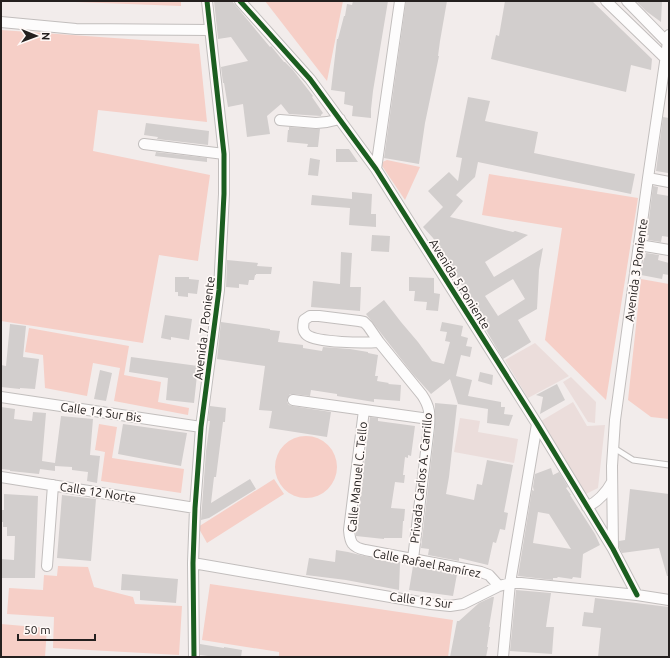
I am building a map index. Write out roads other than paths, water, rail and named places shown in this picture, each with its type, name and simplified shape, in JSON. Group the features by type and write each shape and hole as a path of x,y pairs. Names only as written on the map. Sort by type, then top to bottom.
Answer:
{"street":[{"name":"Avenida 7 Poniente","path":"194,657 193,563 195,508 201,427 220,290 224,194 224,154 207,1"},
{"name":"Avenida 5 Poniente","path":"240,1 310,79 376,169 537,424 613,549 636,595"},
{"path":"376,169 400,1"},
{"path":"606,1 667,59"},
{"path":"627,1 669,40"},
{"path":"1,22 76,29 210,30"},
{"name":"Avenida 3 Poniente","path":"613,549 612,482 615,420 648,178 669,40"},
{"path":"280,120 316,123 340,119"},
{"path":"144,144 224,154"},
{"path":"648,178 669,182"},
{"path":"639,245 669,250"},
{"name":"Privada Carlos A. Carrillo","path":"379,342 358,343 316,339 306,334 302,328 304,320 310,316 364,322 427,403 430,412 430,419 414,559"},
{"name":"Calle 14 Sur Bis","path":"1,397 201,427"},
{"path":"292,400 430,419"},
{"name":"Calle Manuel C. Tello","path":"352,544 350,539 350,530 364,410"},
{"path":"503,657 510,583 537,424"},
{"name":"Calle 12 Norte","path":"1,477 195,508"},
{"path":"587,506 598,501 612,482"},
{"path":"47,566 53,485"},
{"name":"Calle Rafael Ramírez","path":"352,544 357,548 365,550 481,572 489,575 499,586"},
{"name":"Calle 12 Sur","path":"193,563 450,606 463,604 499,586 510,583 636,595 669,600"}],"lane":[{"path":"613,447 633,460 669,465"}]}
